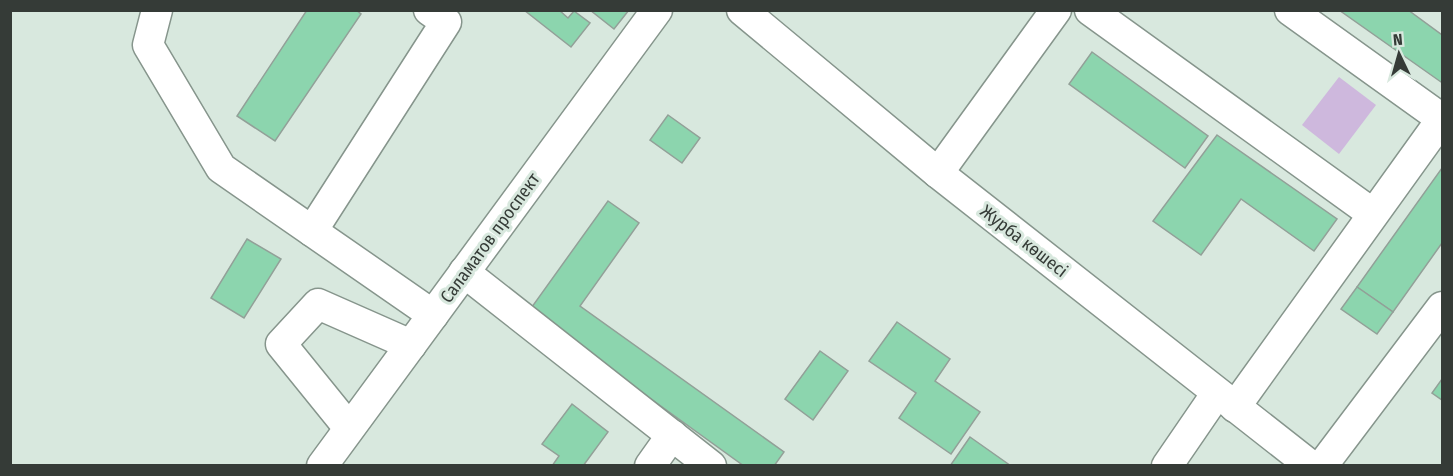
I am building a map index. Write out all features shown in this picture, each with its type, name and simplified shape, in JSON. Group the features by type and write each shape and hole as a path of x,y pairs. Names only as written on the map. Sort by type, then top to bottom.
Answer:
{"street":[{"path":"157,10 148,45 222,168 433,315"},
{"name":"Саламатов проспект","path":"322,465 657,10"},
{"name":"Журба көшесі","path":"742,10 938,173 1311,465"},
{"path":"938,173 1056,10"},
{"path":"1090,10 1374,214"},
{"path":"1167,465 1226,400 1374,214 1442,119 1290,10"},
{"path":"312,231 443,14"},
{"path":"464,272 711,465"},
{"path":"349,428 281,344 318,304 411,345"},
{"path":"1322,465 1443,307"},
{"path":"650,465 672,435"}],"shaded area":[{"path":"1339,77 1376,105 1339,154 1302,125"}],"building":[{"path":"307,10 356,10 361,14 275,141 237,116"},
{"path":"524,10 559,10 568,18 574,11 590,23 571,47"},
{"path":"590,10 629,10 614,29"},
{"path":"1339,10 1408,10 1442,35 1441,82"},
{"path":"1092,52 1208,136 1185,168 1069,84"},
{"path":"668,115 700,138 682,163 650,140"},
{"path":"1217,135 1337,219 1314,251 1241,199 1201,255 1153,221"},
{"path":"1442,168 1442,243 1393,312 1357,287"},
{"path":"608,201 639,223 580,306 784,452 774,466 744,466 529,311"},
{"path":"247,239 281,259 244,318 211,298"},
{"path":"1357,287 1393,312 1377,334 1341,309"},
{"path":"897,322 950,359 935,381 980,412 951,454 899,418 916,393 869,361"},
{"path":"820,351 848,371 813,420 785,399"},
{"path":"1442,379 1442,400 1432,393"},
{"path":"572,404 608,432 583,466 552,466 559,456 542,444"},
{"path":"970,437 1011,466 950,466"}]}
